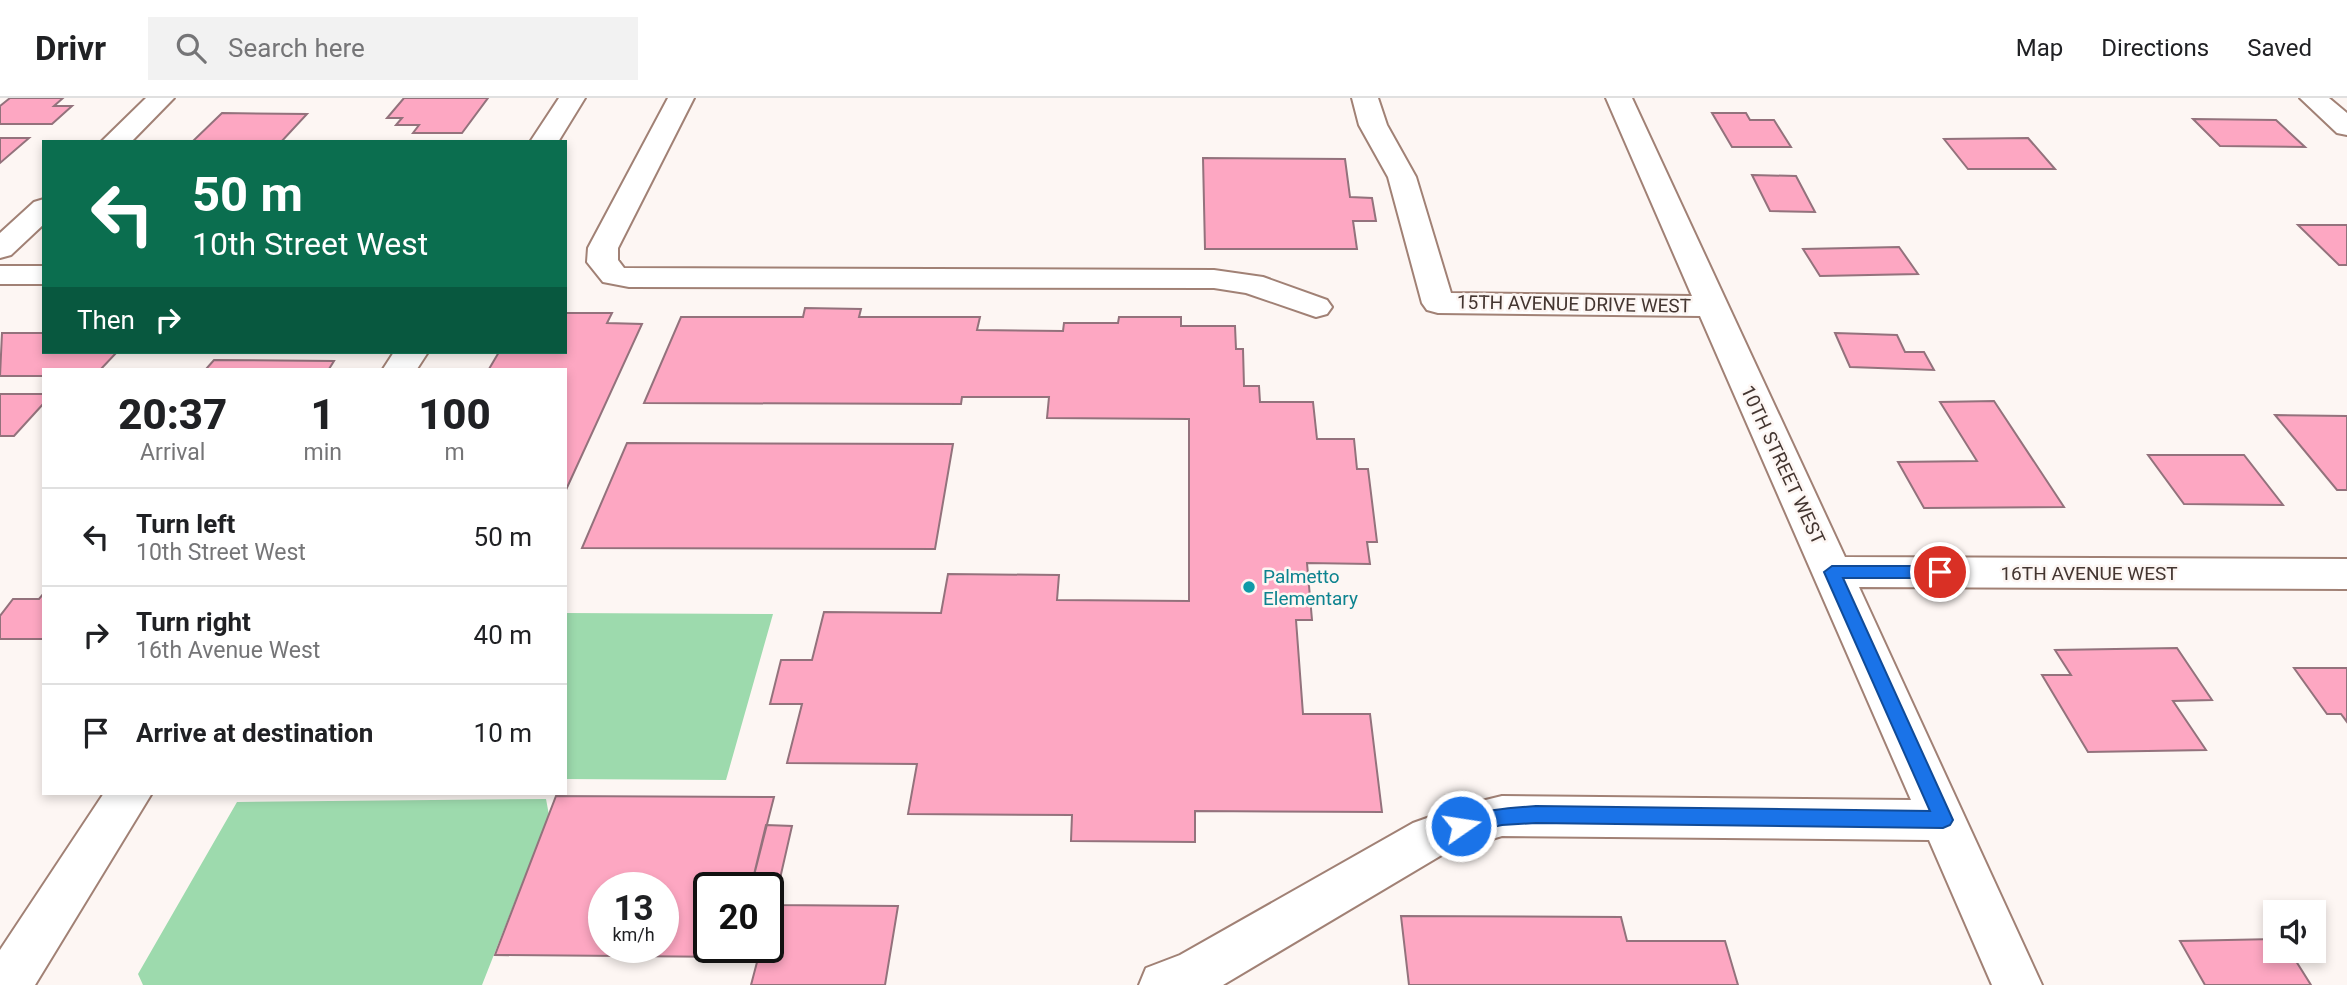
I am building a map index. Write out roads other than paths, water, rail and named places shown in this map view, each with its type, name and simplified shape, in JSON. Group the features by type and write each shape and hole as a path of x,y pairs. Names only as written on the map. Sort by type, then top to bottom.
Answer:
{"street":[{"path":"117,140 160,98"},
{"path":"545,140 572,98"},
{"path":"681,98 603,248 602,262 614,275 629,278 1214,279 1252,284 1315,307"},
{"name":"15TH AVENUE DRIVE WEST","path":"1365,98 1373,125 1402,177 1438,303 1710,306"},
{"name":"10TH STREET WEST","path":"1619,98 1710,306 2017,985"},
{"path":"2313,98 2347,127"},
{"path":"0,249 42,210"},
{"path":"0,275 42,275"},
{"name":"16TH AVENUE WEST","path":"1832,572 2347,574"},
{"path":"6,985 128,795"},
{"path":"1164,985 1193,975 1429,838 1461,826 1502,816 1943,820"}],"place":[{"name":"Palmetto Elementary","path":"1249,587"}]}
